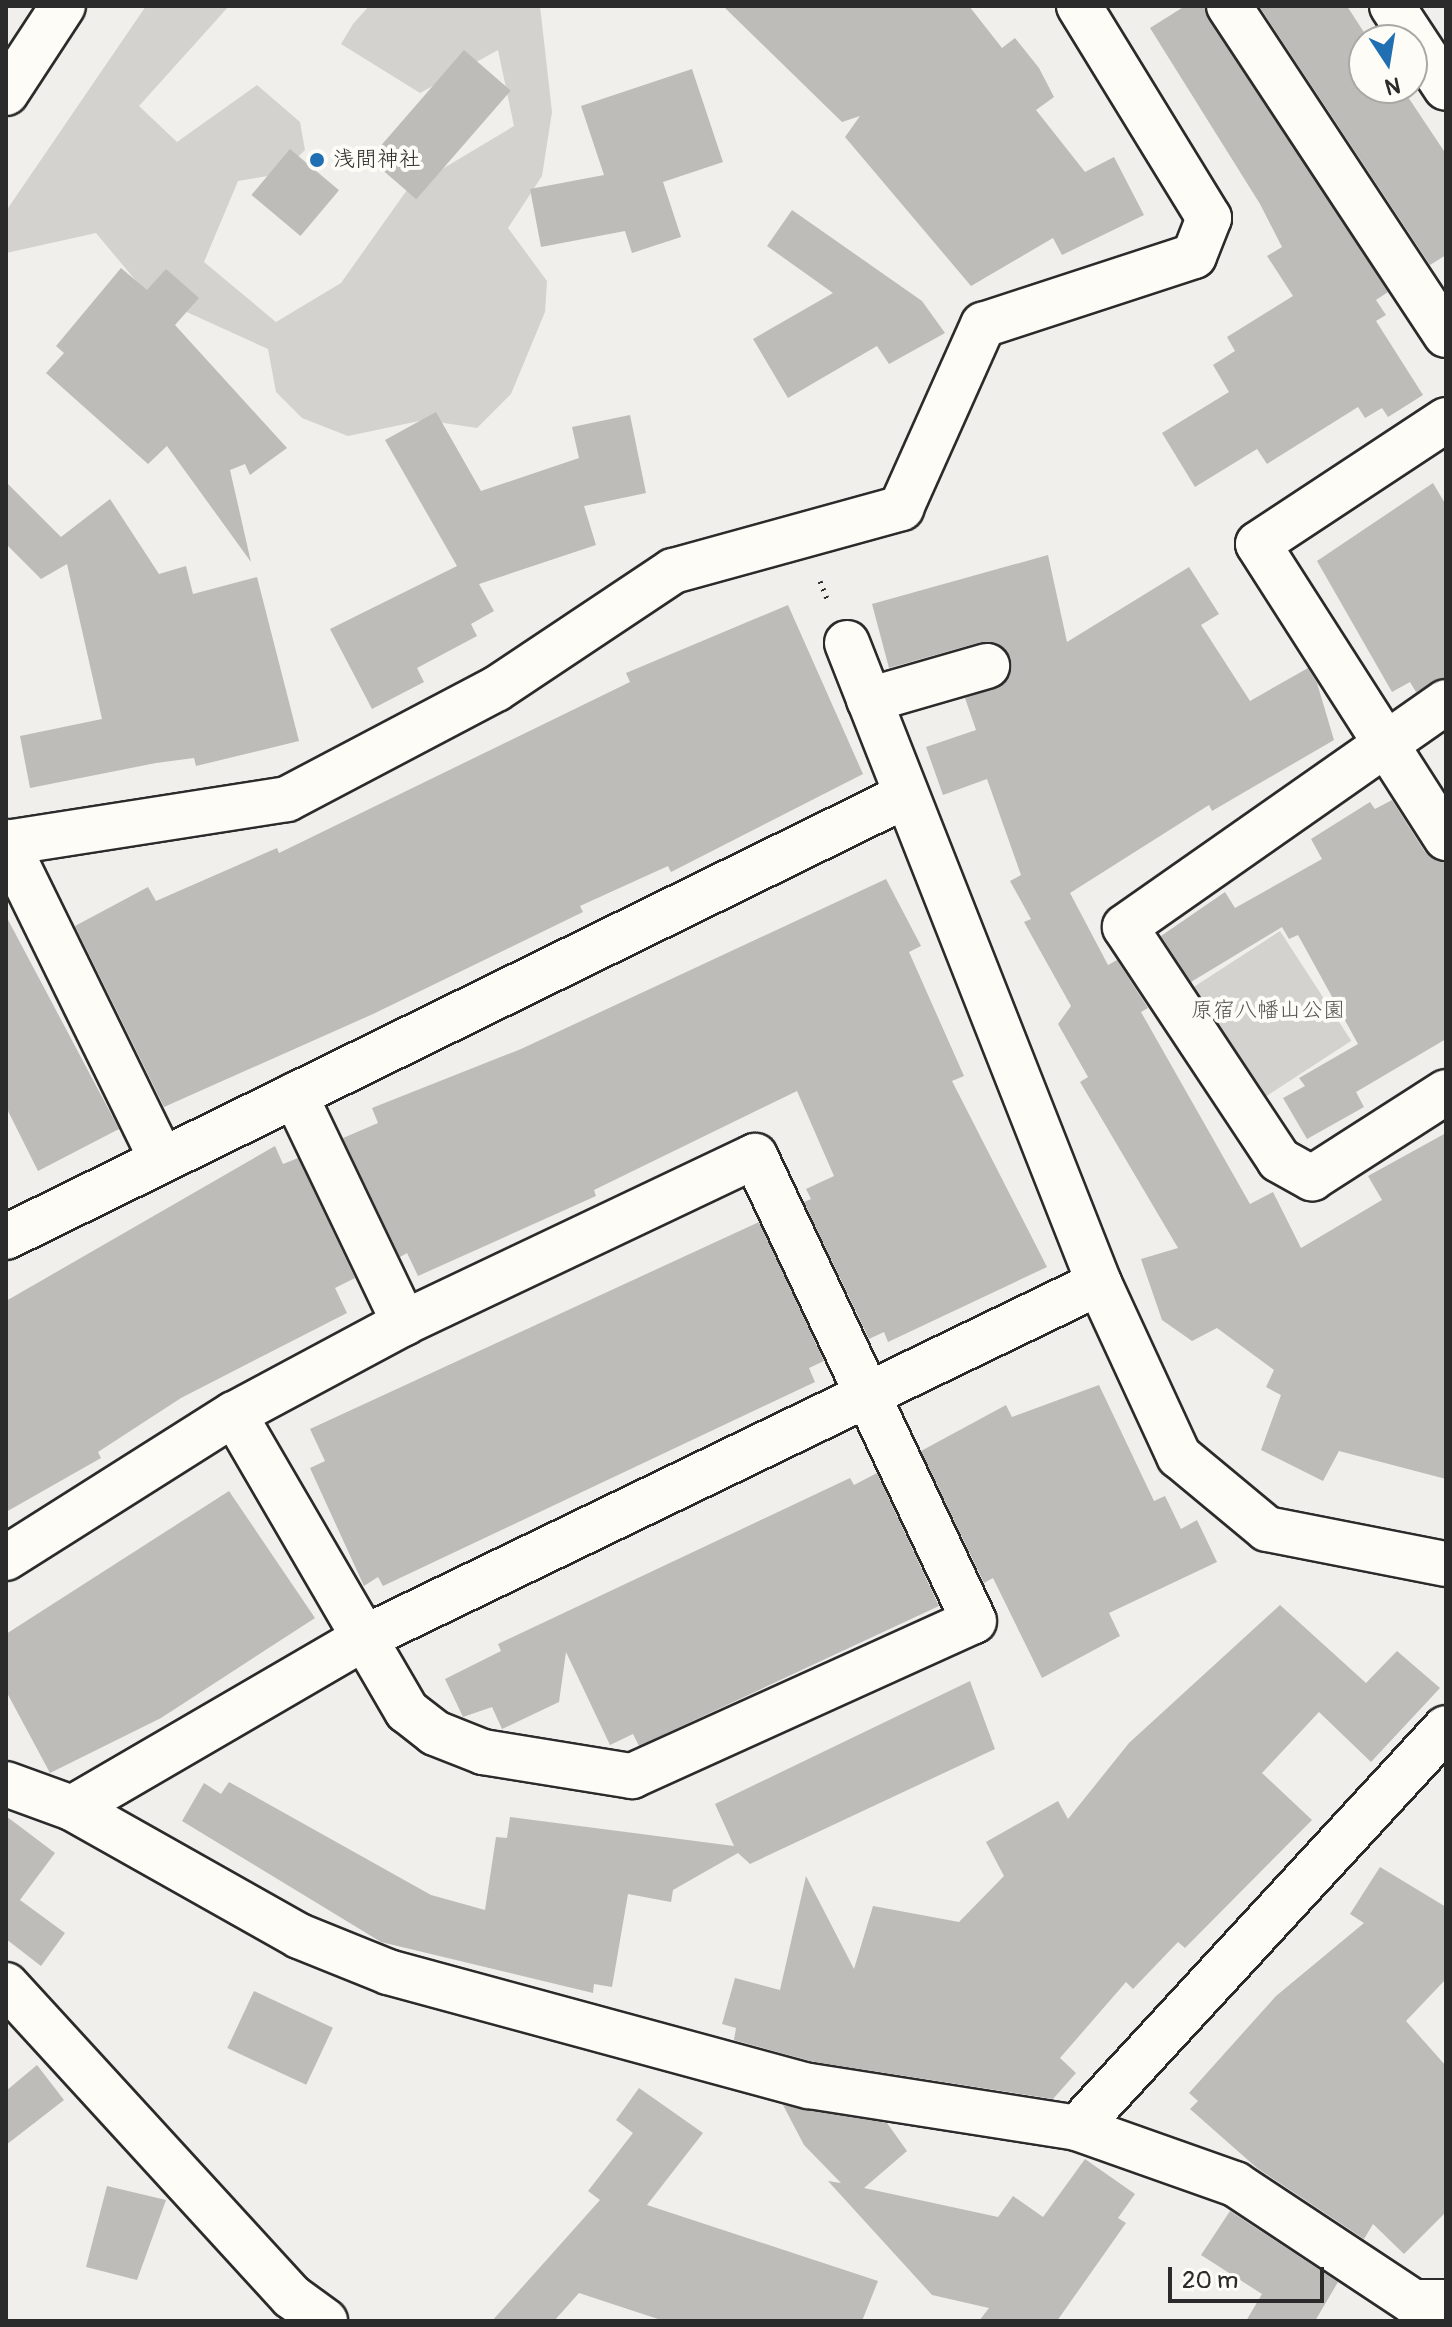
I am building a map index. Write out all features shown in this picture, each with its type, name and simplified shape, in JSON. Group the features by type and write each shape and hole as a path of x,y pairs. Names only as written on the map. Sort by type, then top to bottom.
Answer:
{"main road":[{"path":"6,93 63,6"},
{"path":"162,1160 6,842 287,799 496,689 673,571 806,538 901,508 983,325 1194,256 1209,218 1079,6"},
{"path":"1229,6 1446,335"},
{"path":"1411,12 1446,88"},
{"path":"1446,420 1258,544 1446,838"},
{"path":"847,643 1099,1283 1179,1456 1267,1529 1446,1564"},
{"path":"869,700 987,666"},
{"path":"1446,702 1384,741 1125,927 1279,1160 1312,1178 1446,1092"},
{"path":"6,1237 905,796"},
{"path":"295,1095 404,1323"},
{"path":"6,1558 234,1414 404,1323 755,1156 974,1621 632,1776 483,1752 435,1733 407,1711 234,1414"},
{"path":"72,1808 366,1637 1099,1283"},
{"path":"1077,2128 1446,1728"},
{"path":"6,1784 72,1808 299,1936 388,1972 809,2086 1077,2128 1235,2184 1421,2308"},
{"path":"6,1985 292,2297 325,2321"}],"path":[{"path":"806,538 847,643"}],"green space":[{"path":"146,6 229,6 139,106 177,142 257,85 300,122 305,150 280,174 238,181 204,262 276,322 341,283 407,190 514,126 498,50 420,93 341,44 353,24 369,6 540,6 552,112 542,176 508,228 547,281 545,312 511,394 477,428 424,420 348,436 302,418 276,392 268,349 147,294 96,233 6,253 6,211"},
{"name":"原宿八幡山公園","path":"1280,931 1351,1041 1261,1100 1189,990"}],"building":[{"path":"723,6 969,6 1002,48 1015,38 1039,68 1054,97 1036,110 1085,172 1114,157 1144,215 1062,255 1053,238 971,286 845,137 860,116 842,122"},
{"path":"1185,6 1204,6 1388,292 1376,300 1386,315 1376,321 1423,395 1388,417 1382,408 1365,418 1358,407 1267,464 1257,449 1195,487 1162,433 1229,392 1213,365 1235,351 1227,337 1293,296 1267,256 1282,247 1260,204 1150,28"},
{"path":"1259,6 1347,6 1359,24 1348,24 1348,104 1413,104 1446,154 1446,255 1430,265"},
{"path":"464,50 511,91 416,199 370,159"},
{"path":"692,69 723,162 663,182 681,237 632,253 625,231 541,247 530,189 604,175 581,106"},
{"name":"浅間神社","path":"290,149 339,190 300,236 251,195"},
{"path":"792,210 922,301 945,333 889,364 877,346 788,398 753,339 833,293 767,246"},
{"path":"121,268 147,290 166,269 199,298 175,325 287,448 250,475 245,464 230,470 251,562 167,446 148,464 46,373 64,353 56,346"},
{"path":"436,412 481,491 579,458 572,427 630,415 646,493 584,506 596,545 479,584 494,611 471,624 477,636 417,668 424,682 372,709 330,629 457,566 385,440"},
{"path":"6,482 61,537 110,499 159,574 186,566 193,594 257,577 299,741 196,766 194,758 156,763 30,788 20,736 102,719 67,564 41,579 6,544"},
{"path":"1433,483 1446,505 1446,677 1416,692 1410,682 1392,692 1317,561"},
{"path":"1048,555 1067,642 1189,567 1219,614 1201,625 1250,701 1308,668 1317,683 1334,740 1212,811 1209,805 1070,893 1108,965 1117,960 1148,1008 1141,1012 1250,1204 1273,1192 1301,1248 1382,1200 1368,1176 1446,1133 1446,1479 1339,1451 1323,1481 1261,1450 1281,1395 1266,1387 1274,1370 1217,1328 1192,1341 1162,1320 1141,1259 1178,1248 1080,1082 1088,1077 1058,1024 1071,1006 1024,922 1031,919 1010,881 1021,875 987,779 943,795 926,747 976,730 965,698 1004,684 1011,658 1004,648 981,642 889,668 872,604"},
{"path":"788,605 863,774 671,872 668,866 580,906 583,912 373,1014 164,1107 75,926 148,887 156,901 277,848 279,853 630,682 626,673"},
{"path":"1392,800 1425,852 1446,863 1446,1039 1356,1092 1364,1107 1307,1139 1283,1098 1305,1086 1299,1078 1358,1044 1298,935 1289,939 1282,927 1191,982 1161,936 1225,892 1235,908 1322,859 1311,839 1370,802 1375,809"},
{"path":"886,879 921,946 909,952 964,1076 952,1081 1047,1267 888,1342 884,1332 869,1339 804,1202 811,1199 806,1189 834,1176 797,1091 594,1190 596,1196 418,1276 407,1253 400,1257 343,1138 378,1123 372,1108 521,1049"},
{"path":"6,916 119,1129 38,1171 6,1107"},
{"path":"275,1146 283,1164 298,1158 355,1278 335,1288 347,1313 181,1398 98,1452 101,1458 6,1512 6,1301"},
{"path":"759,1222 824,1361 809,1368 815,1382 383,1586 378,1577 364,1586 310,1468 325,1461 310,1429"},
{"path":"1099,1385 1154,1501 1165,1496 1181,1529 1197,1520 1217,1562 1109,1613 1120,1636 1042,1678 993,1578 984,1583 921,1451 1006,1405 1012,1417"},
{"path":"877,1473 939,1606 639,1746 633,1734 610,1745 566,1652 559,1702 502,1729 492,1707 463,1717 445,1679 501,1651 498,1644 850,1478 854,1485"},
{"path":"229,1491 315,1618 161,1718 50,1773 6,1691 6,1634"},
{"path":"1280,1605 1366,1683 1397,1651 1440,1688 1371,1762 1319,1712 1262,1773 1312,1820 1185,1948 1178,1942 1133,1989 1126,1982 1060,2058 1076,2073 1053,2099 814,2062 734,2040 736,2028 722,2024 735,1978 780,1990 806,1876 854,1969 873,1906 959,1922 1004,1876 986,1842 1058,1801 1068,1819 1129,1743"},
{"path":"970,1681 995,1749 750,1864 738,1853 673,1890 671,1902 628,1894 612,1987 594,1984 593,1993 381,1942 182,1821 204,1783 221,1794 229,1782 431,1895 485,1910 496,1837 507,1838 510,1817 734,1846 715,1804"},
{"path":"6,1816 55,1853 20,1900 65,1933 41,1966 6,1939"},
{"path":"1380,1867 1446,1907 1446,1979 1406,2021 1446,2066 1446,2212 1404,2254 1373,2224 1364,2239 1257,2168 1190,2109 1198,2101 1189,2093 1276,1996 1364,1923 1350,1914"},
{"path":"254,1991 333,2028 306,2085 227,2048"},
{"path":"37,2065 64,2100 6,2145 6,2091"},
{"path":"639,2088 703,2133 647,2205 878,2281 862,2321 664,2321 579,2293 554,2321 492,2321 600,2200 588,2191 633,2133 616,2120"},
{"path":"783,2105 887,2123 907,2151 864,2188 998,2217 1013,2196 1043,2217 1085,2159 1135,2194 1118,2218 1126,2223 1057,2321 979,2321 989,2308 932,2295 828,2181 841,2183 804,2145"},
{"path":"107,2186 166,2200 137,2280 86,2267"},
{"path":"1230,2211 1338,2282 1315,2321 1246,2321 1262,2294 1201,2255"}],"place":[{"name":"浅間神社","path":"317,160"}]}
